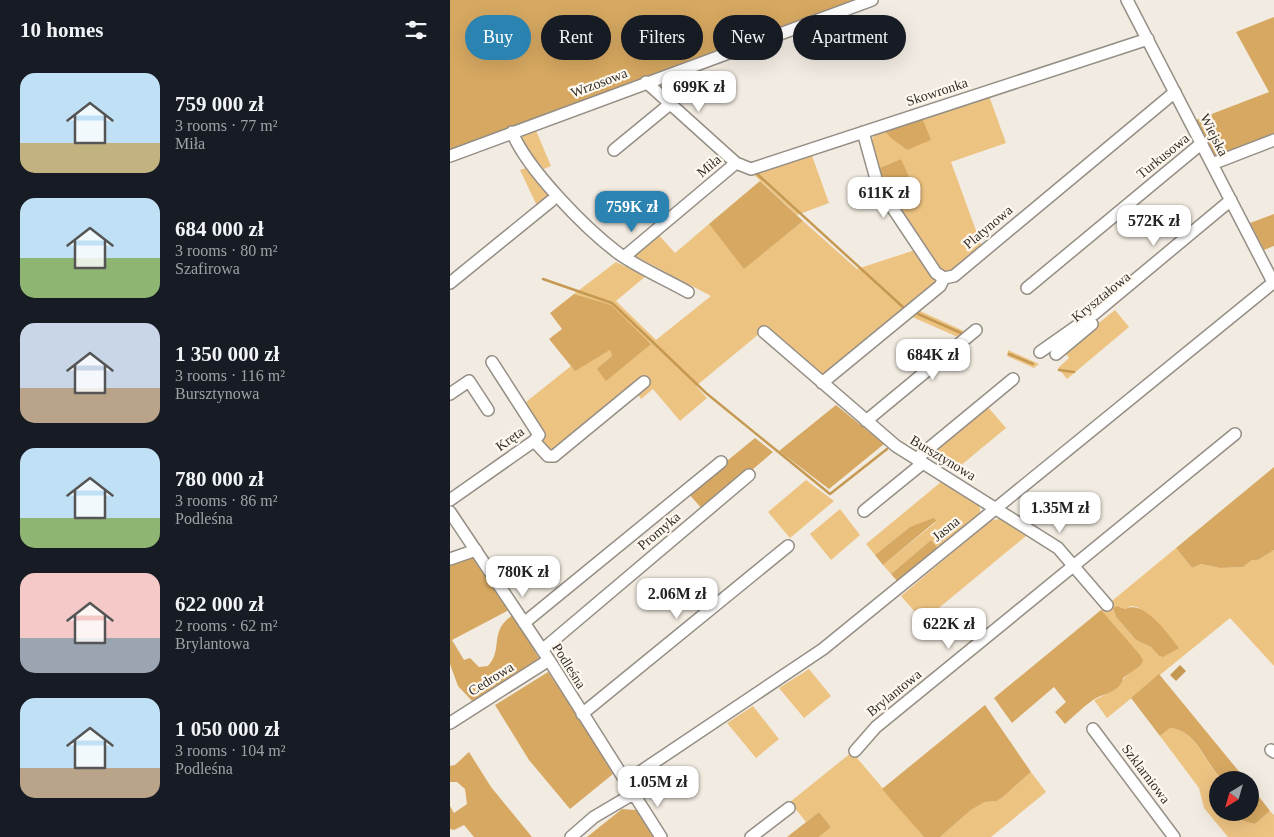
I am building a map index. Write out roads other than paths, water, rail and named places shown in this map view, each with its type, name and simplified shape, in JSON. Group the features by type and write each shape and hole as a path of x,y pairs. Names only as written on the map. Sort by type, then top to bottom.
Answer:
{"street":[{"name":"Wrzosowa","path":"450,156 872,0"},
{"name":"Wiejska","path":"1128,0 1274,283"},
{"name":"Skowronka","path":"736,163 751,169 1148,39"},
{"name":"Miła","path":"624,257 736,163 646,82"},
{"name":"Platynowa","path":"822,383 940,286 944,278 954,276 1175,92"},
{"path":"614,150 670,104"},
{"path":"512,132 518,145 558,196 607,244 624,257 688,292"},
{"path":"863,132 878,186 936,273 944,278"},
{"path":"1212,164 1274,140"},
{"name":"Turkusowa","path":"1027,288 1202,143"},
{"path":"450,283 551,201"},
{"path":"1040,352 1094,314 1233,204"},
{"name":"Kryształowa","path":"1056,354 1233,204"},
{"name":"Jasna","path":"625,782 823,649 1274,283"},
{"path":"866,420 976,330"},
{"name":"Bursztynowa","path":"764,332 896,446 1058,548 1075,564 1107,605"},
{"name":"Kręta","path":"450,500 538,437 538,431 492,362"},
{"path":"864,511 1013,379"},
{"path":"450,394 469,381 488,410"},
{"path":"534,441 548,456 554,456 644,382"},
{"name":"Brylantowa","path":"855,751 876,727 1235,434"},
{"path":"524,623 721,462"},
{"name":"Promyka","path":"542,650 749,475"},
{"name":"Podleśna","path":"450,512 549,660 661,837"},
{"path":"582,714 788,546"},
{"path":"450,559 476,550"},
{"name":"Cedrowa","path":"450,723 549,660"},
{"name":"Szklarniowa","path":"1093,729 1174,837"},
{"path":"571,837 594,817 633,794"},
{"path":"751,837 789,808"}],"waterway":[{"path":"755,172 904,308"},
{"path":"543,279 612,303 706,393 830,494 887,449"},
{"path":"918,314 961,333"},
{"path":"1009,354 1033,364"},
{"path":"1059,370 1074,372"}]}
